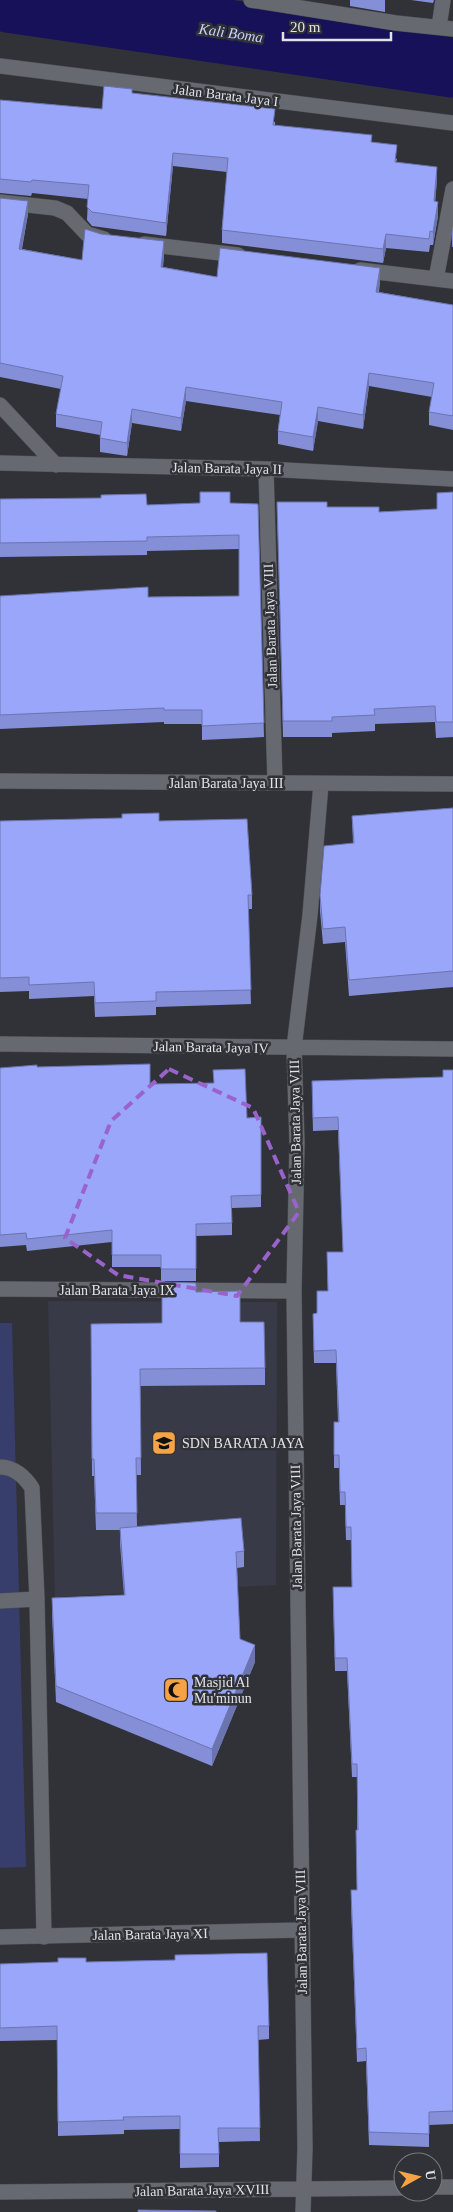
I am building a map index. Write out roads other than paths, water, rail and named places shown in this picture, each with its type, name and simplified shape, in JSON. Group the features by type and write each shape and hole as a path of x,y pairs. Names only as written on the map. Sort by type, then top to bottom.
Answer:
{"street":[{"path":"251,0 396,23 446,28 443,0"},
{"name":"Jalan Barata Jaya I","path":"0,66 453,123"},
{"path":"436,279 453,189"},
{"path":"0,202 55,208 67,213 87,234 126,241 250,256"},
{"path":"348,268 453,282"},
{"path":"0,405 56,465"},
{"name":"Jalan Barata Jaya II","path":"0,463 266,469 453,479"},
{"name":"Jalan Barata Jaya VIII","path":"266,469 275,783"},
{"name":"Jalan Barata Jaya III","path":"0,781 453,784"},
{"name":"Jalan Barata Jaya VIII","path":"304,2212 305,2148 294,1291 297,1135 294,1048 310,915 321,784"},
{"name":"Jalan Barata Jaya IV","path":"0,1044 453,1049"},
{"name":"Jalan Barata Jaya IX","path":"0,1289 294,1291"},
{"path":"0,1467 7,1467 25,1478 32,1488 37,1599 44,1937"},
{"path":"0,1601 37,1599"},
{"name":"Jalan Barata Jaya XI","path":"0,1937 301,1930"},
{"name":"Jalan Barata Jaya XVIII","path":"0,2192 393,2188"}],"waterway":[{"name":"Kali Boma","path":"8,0 453,65"}],"place":[{"name":"SDN BARATA JAYA","path":"164,1443"},
{"name":"Masjid Al Mu'minun","path":"176,1690"}]}
